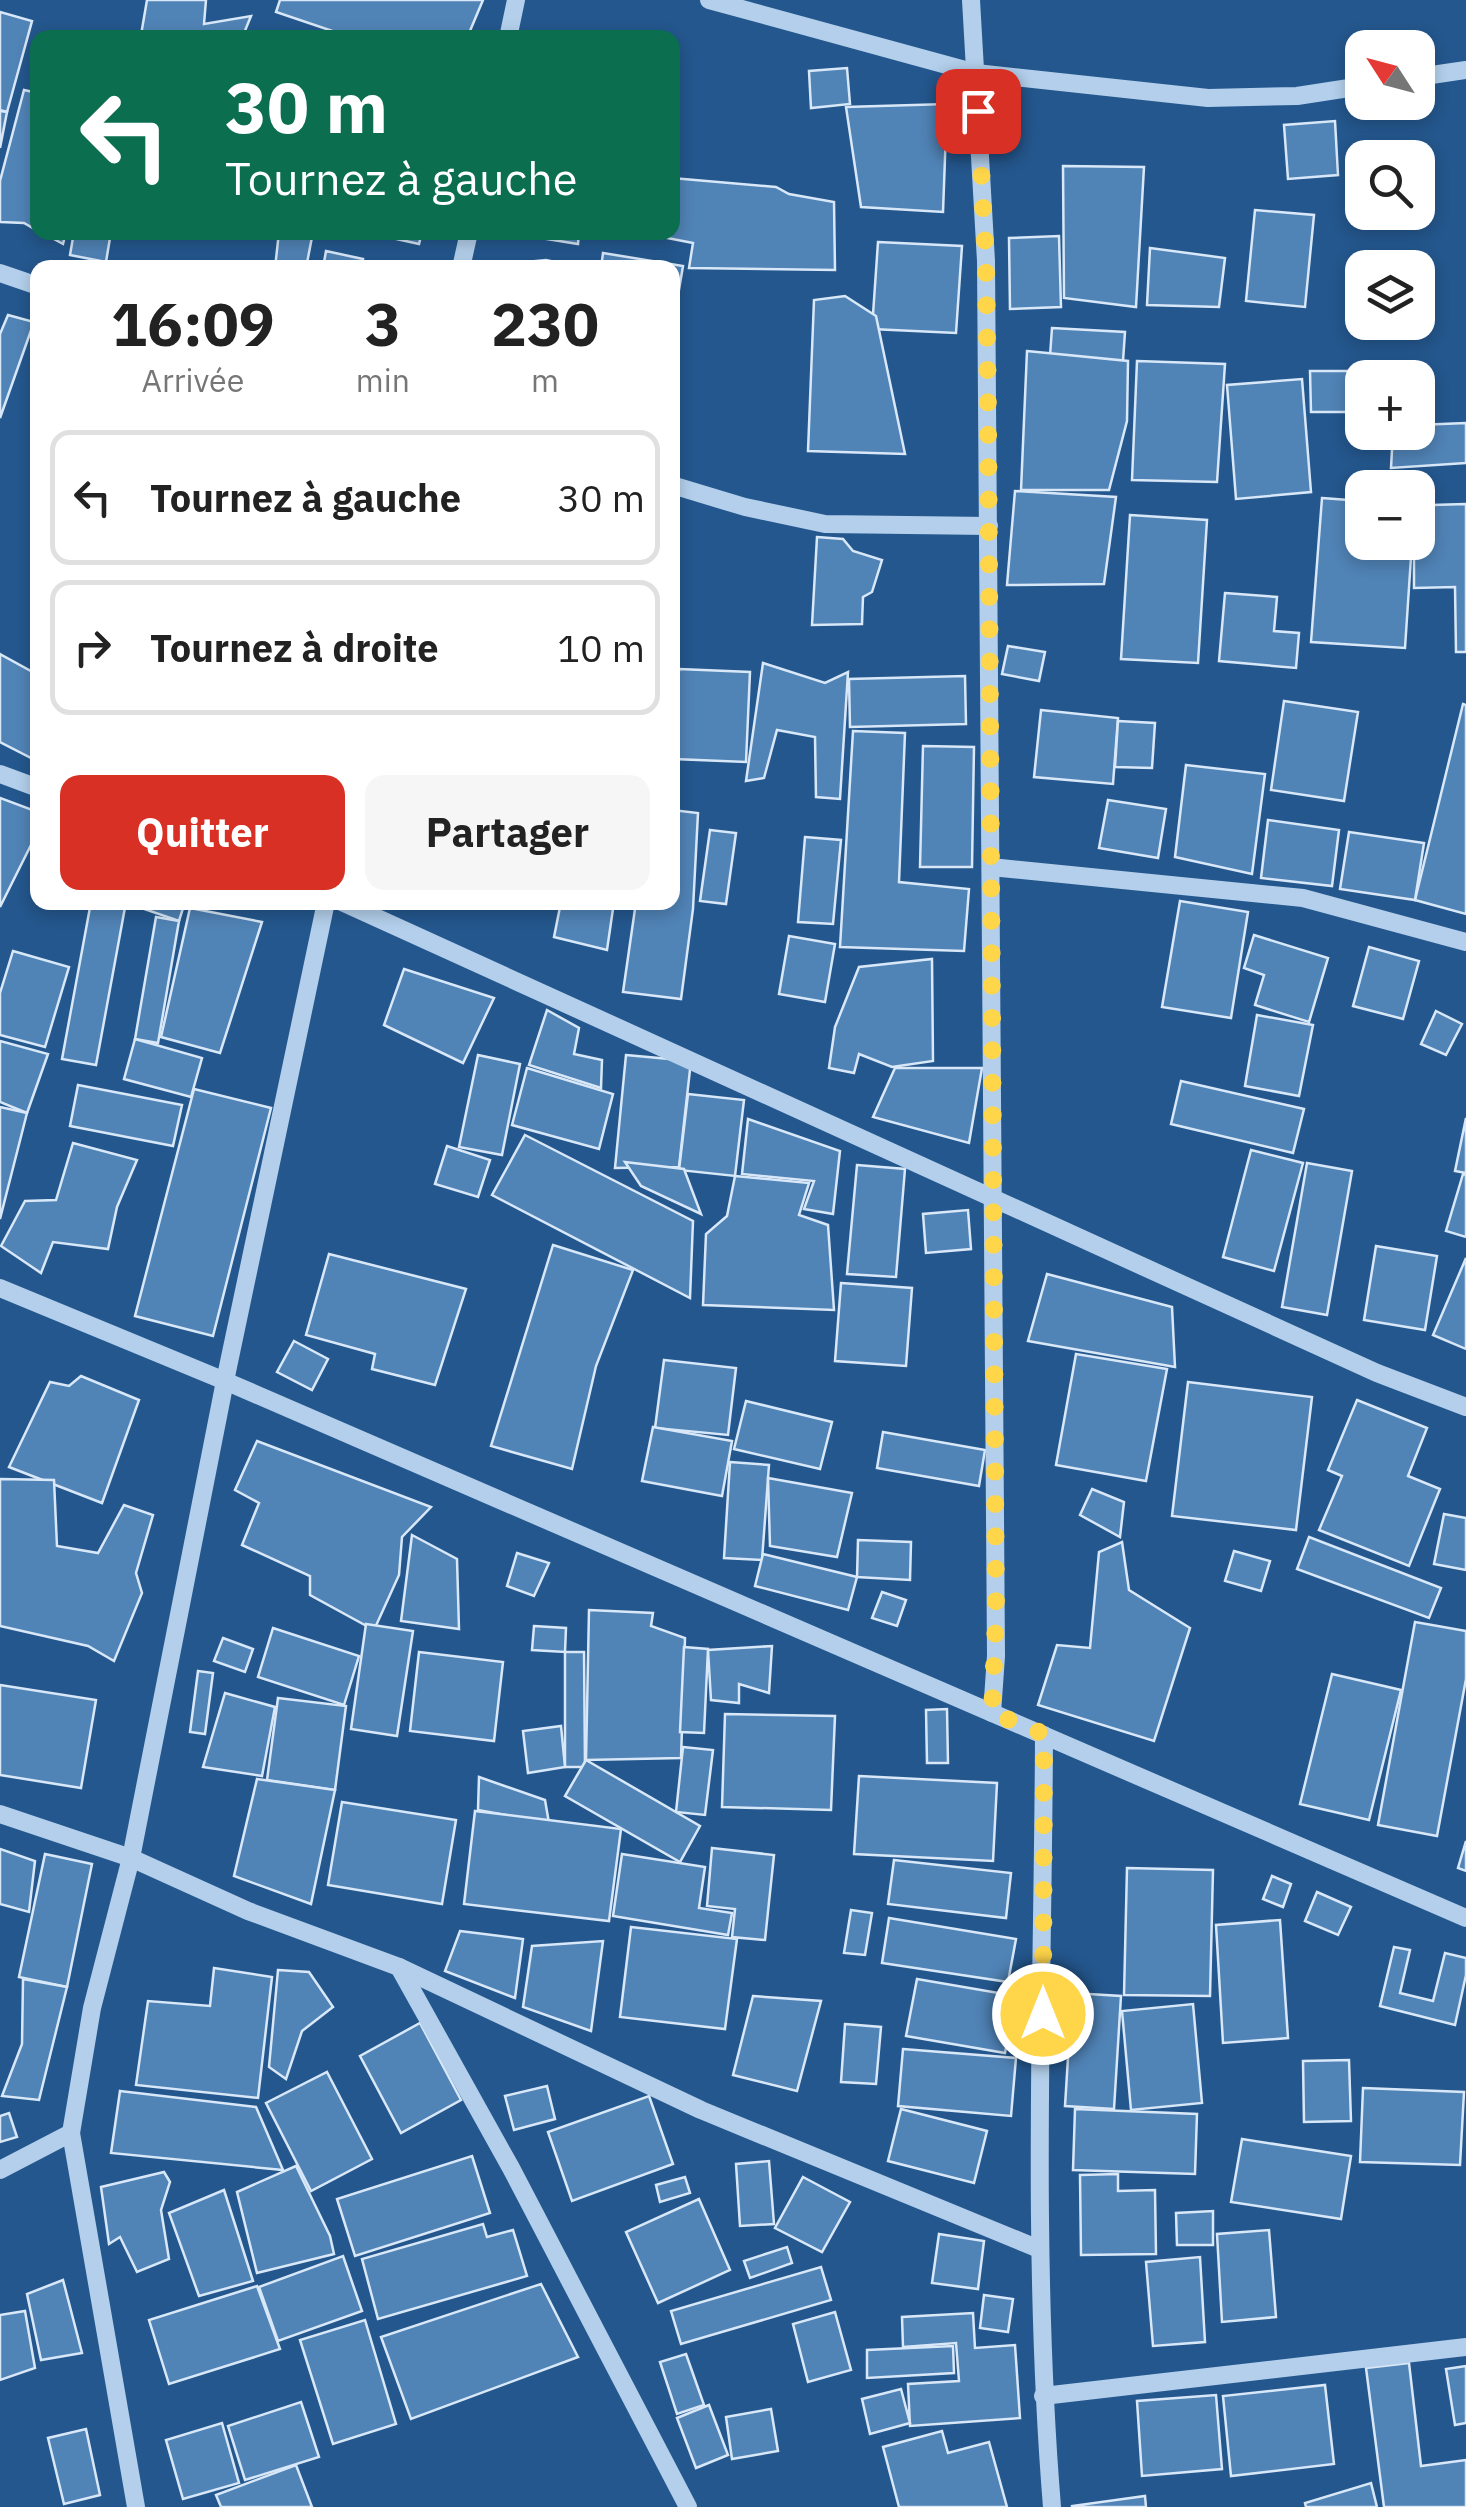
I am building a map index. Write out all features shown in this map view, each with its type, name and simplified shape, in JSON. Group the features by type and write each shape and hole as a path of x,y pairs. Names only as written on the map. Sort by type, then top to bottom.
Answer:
{"street":[{"path":"510,30 516,0"},
{"path":"709,0 976,73 1208,98 1297,96 1345,89"},
{"path":"971,0 986,261 996,1656 992,1713"},
{"path":"1435,75 1466,70"},
{"path":"0,273 30,283"},
{"path":"680,488 745,508 825,524 989,526"},
{"path":"0,774 30,785"},
{"path":"991,867 1303,898 1466,942"},
{"path":"136,2507 71,2133 92,2008 131,1858 225,1382 324,910"},
{"path":"360,910 1377,1374 1466,1407"},
{"path":"0,1288 1466,1918"},
{"path":"1044,1734 1040,2249 1043,2396 1052,2507"},
{"path":"0,1814 131,1858 248,1910 398,1966 700,2110 1040,2249"},
{"path":"398,1966 511,2168 688,2507"},
{"path":"0,2170 71,2133"},
{"path":"1043,2396 1466,2347"}],"building":[{"path":"147,0 206,0 204,24 251,16 245,30 142,30"},
{"path":"280,0 483,0 470,30 329,30 276,12"},
{"path":"0,12 32,21 7,112 0,110"},
{"path":"847,68 850,104 811,108 809,71"},
{"path":"24,90 30,91 30,226 0,222 0,181"},
{"path":"947,104 943,212 861,207 846,107"},
{"path":"0,111 7,112 0,148"},
{"path":"1335,121 1338,175 1288,179 1284,125"},
{"path":"1063,166 1144,167 1136,307 1064,298"},
{"path":"680,179 776,187 789,194 834,202 835,270 689,268 693,243 678,240"},
{"path":"1255,210 1314,215 1305,307 1246,301"},
{"path":"1059,236 1061,307 1010,309 1009,238"},
{"path":"73,240 110,240 106,260 70,255"},
{"path":"278,240 311,240 308,260 276,260"},
{"path":"878,242 962,246 956,333 872,329"},
{"path":"1150,248 1225,258 1219,307 1147,305"},
{"path":"326,251 363,259 363,260 324,260"},
{"path":"603,253 646,260 602,260"},
{"path":"845,296 876,316 905,454 808,451 814,300"},
{"path":"8,315 30,321 30,333 0,418 0,334"},
{"path":"1052,328 1125,332 1123,361 1050,356"},
{"path":"1027,351 1128,361 1127,421 1109,490 1021,490"},
{"path":"1137,361 1225,364 1217,482 1132,480"},
{"path":"1310,371 1345,371 1345,412 1311,412"},
{"path":"1302,379 1311,492 1236,499 1227,385"},
{"path":"1466,423 1466,463 1391,468 1392,450 1435,450 1435,424"},
{"path":"1015,491 1116,497 1104,584 1007,585"},
{"path":"1322,498 1345,500 1345,560 1411,560 1405,648 1311,642"},
{"path":"1466,504 1466,652 1456,652 1455,587 1414,588 1414,560 1435,560 1435,505"},
{"path":"1130,515 1207,520 1198,663 1121,659"},
{"path":"817,537 843,539 853,551 882,560 872,592 863,597 862,624 812,625"},
{"path":"1225,593 1277,597 1274,631 1299,633 1296,668 1219,661"},
{"path":"1008,646 1045,652 1039,681 1002,674"},
{"path":"0,654 30,671 30,757 0,742"},
{"path":"763,663 825,683 848,672 840,799 816,797 815,737 777,730 764,778 746,781"},
{"path":"680,669 750,672 746,762 680,759"},
{"path":"965,676 966,724 850,727 849,679"},
{"path":"1284,701 1358,712 1344,801 1271,790"},
{"path":"1463,704 1466,705 1466,914 1415,900"},
{"path":"1041,710 1118,718 1113,784 1034,777"},
{"path":"1118,721 1155,723 1152,768 1115,767"},
{"path":"853,731 905,733 899,882 969,889 964,951 840,947"},
{"path":"923,746 974,747 972,867 920,867"},
{"path":"1186,765 1265,774 1252,874 1175,857"},
{"path":"0,798 30,809 30,847 0,907"},
{"path":"1108,800 1166,809 1158,858 1099,848"},
{"path":"680,811 698,813 693,909 681,999 623,992 635,910 680,910"},
{"path":"1268,820 1339,830 1332,886 1261,878"},
{"path":"710,830 736,833 726,904 700,901"},
{"path":"1349,832 1424,843 1415,900 1340,889"},
{"path":"805,837 841,840 833,924 798,922"},
{"path":"1180,901 1248,912 1231,1018 1162,1007"},
{"path":"90,910 125,910 96,1065 62,1059"},
{"path":"147,910 182,910 179,921"},
{"path":"190,910 262,922 220,1053 161,1037"},
{"path":"559,910 613,910 607,950 554,937"},
{"path":"156,917 179,921 158,1043 135,1039"},
{"path":"1254,935 1328,958 1309,1022 1255,1005 1264,975 1244,968"},
{"path":"789,936 835,944 825,1002 779,994"},
{"path":"1369,947 1419,961 1403,1019 1353,1006"},
{"path":"13,951 69,967 45,1047 0,1035 0,993"},
{"path":"932,959 933,1061 892,1067 859,1054 854,1073 829,1068 835,1027 859,967"},
{"path":"404,969 494,998 463,1063 384,1025"},
{"path":"547,1010 579,1028 574,1054 602,1060 601,1088 529,1065"},
{"path":"1436,1011 1462,1024 1446,1055 1421,1044"},
{"path":"1257,1015 1313,1025 1299,1096 1245,1086"},
{"path":"135,1039 202,1058 191,1097 124,1079"},
{"path":"0,1041 48,1054 27,1113 0,1102"},
{"path":"478,1055 520,1064 502,1155 459,1147"},
{"path":"626,1055 691,1061 679,1167 615,1168"},
{"path":"527,1068 613,1094 599,1149 512,1125"},
{"path":"895,1068 982,1068 969,1143 873,1117"},
{"path":"1181,1081 1304,1109 1293,1153 1171,1124"},
{"path":"78,1085 182,1105 173,1146 70,1126"},
{"path":"194,1089 271,1108 213,1336 135,1316"},
{"path":"688,1094 744,1100 735,1176 679,1170"},
{"path":"0,1107 27,1113 0,1219"},
{"path":"1466,1118 1466,1173 1455,1171"},
{"path":"748,1119 840,1151 833,1214 804,1209 814,1181 742,1174"},
{"path":"525,1135 693,1221 690,1298 492,1195"},
{"path":"73,1143 137,1160 117,1207 108,1249 53,1242 41,1273 1,1246 25,1201 56,1200"},
{"path":"447,1146 490,1160 478,1197 435,1184"},
{"path":"1251,1150 1303,1163 1274,1271 1223,1257"},
{"path":"625,1162 684,1169 701,1214 641,1186"},
{"path":"1307,1163 1352,1171 1327,1315 1282,1307"},
{"path":"857,1165 905,1169 896,1277 847,1274"},
{"path":"1463,1174 1466,1175 1466,1237 1446,1231"},
{"path":"735,1176 809,1183 799,1215 828,1225 834,1310 703,1305 706,1234 727,1216"},
{"path":"968,1210 971,1249 926,1253 923,1214"},
{"path":"553,1245 633,1270 596,1366 572,1469 491,1446"},
{"path":"1376,1246 1437,1256 1425,1330 1364,1320"},
{"path":"329,1254 466,1289 435,1385 372,1369 375,1354 306,1335"},
{"path":"1466,1258 1466,1349 1433,1335"},
{"path":"1047,1274 1172,1307 1175,1367 1028,1341"},
{"path":"841,1283 912,1288 906,1366 835,1361"},
{"path":"294,1341 328,1359 312,1390 277,1372"},
{"path":"1076,1354 1167,1369 1146,1481 1056,1465"},
{"path":"664,1360 736,1368 728,1435 655,1428"},
{"path":"81,1376 139,1400 102,1503 9,1467 50,1382 69,1386"},
{"path":"1188,1382 1312,1397 1296,1530 1172,1516"},
{"path":"1357,1400 1427,1428 1408,1476 1440,1489 1409,1566 1319,1530 1342,1476 1328,1470"},
{"path":"746,1401 832,1422 820,1469 734,1449"},
{"path":"653,1427 732,1441 722,1496 642,1481"},
{"path":"883,1432 985,1450 979,1486 877,1468"},
{"path":"257,1441 431,1507 402,1537 399,1575 374,1630 310,1595 310,1576 242,1545 259,1503 235,1490"},
{"path":"730,1462 769,1465 762,1560 724,1558"},
{"path":"768,1478 852,1493 837,1557 770,1546"},
{"path":"0,1479 54,1480 57,1546 98,1553 124,1505 153,1515 136,1573 142,1593 114,1661 88,1646 0,1626"},
{"path":"1092,1489 1124,1502 1120,1537 1080,1515"},
{"path":"1444,1514 1466,1518 1466,1570 1434,1564"},
{"path":"412,1535 457,1559 459,1629 401,1621"},
{"path":"1309,1537 1441,1588 1429,1618 1297,1569"},
{"path":"858,1540 911,1542 910,1580 857,1577"},
{"path":"1122,1542 1129,1590 1190,1628 1154,1741 1038,1705 1057,1645 1090,1648 1099,1552"},
{"path":"1234,1551 1270,1561 1261,1591 1225,1581"},
{"path":"517,1553 549,1563 534,1596 507,1586"},
{"path":"763,1554 857,1577 848,1610 755,1586"},
{"path":"882,1592 906,1600 897,1626 872,1618"},
{"path":"589,1610 653,1613 651,1626 685,1638 681,1758 586,1760"},
{"path":"1415,1622 1466,1631 1466,1679 1437,1836 1378,1825"},
{"path":"366,1624 413,1631 397,1736 351,1729"},
{"path":"534,1626 566,1628 565,1652 532,1650"},
{"path":"273,1628 359,1656 344,1705 258,1677"},
{"path":"223,1638 253,1649 245,1672 214,1661"},
{"path":"772,1646 769,1693 739,1684 739,1703 711,1700 708,1650"},
{"path":"684,1647 708,1649 704,1733 680,1732"},
{"path":"419,1652 503,1662 494,1741 410,1731"},
{"path":"565,1652 584,1652 585,1767 565,1767"},
{"path":"198,1671 213,1673 205,1734 190,1732"},
{"path":"1332,1674 1401,1690 1369,1820 1300,1804"},
{"path":"0,1685 96,1700 81,1788 0,1775"},
{"path":"225,1693 275,1707 262,1776 203,1767"},
{"path":"278,1698 346,1706 335,1790 267,1780"},
{"path":"947,1709 948,1763 927,1763 926,1710"},
{"path":"725,1714 835,1716 831,1810 722,1807"},
{"path":"561,1726 565,1767 528,1773 523,1731"},
{"path":"683,1747 713,1750 705,1815 676,1812"},
{"path":"586,1760 700,1826 680,1862 565,1796"},
{"path":"859,1776 997,1783 993,1861 854,1854"},
{"path":"479,1777 545,1800 549,1823 478,1810"},
{"path":"257,1779 335,1790 311,1904 234,1876"},
{"path":"342,1802 456,1820 442,1904 328,1885"},
{"path":"475,1811 621,1829 609,1921 464,1904"},
{"path":"1466,1841 1466,1871 1458,1868"},
{"path":"712,1848 774,1855 765,1940 732,1937 735,1909 707,1906"},
{"path":"0,1849 35,1861 29,1912 0,1904"},
{"path":"45,1854 92,1864 67,1987 19,1977"},
{"path":"622,1854 705,1867 699,1908 732,1913 728,1935 613,1916"},
{"path":"894,1860 1011,1873 1006,1918 888,1904"},
{"path":"1127,1868 1213,1870 1210,1996 1124,1995"},
{"path":"1272,1876 1291,1884 1283,1907 1263,1899"},
{"path":"1317,1892 1351,1907 1338,1935 1305,1921"},
{"path":"851,1910 872,1913 865,1955 844,1953"},
{"path":"889,1918 1016,1939 1008,1982 882,1963"},
{"path":"1280,1920 1288,2038 1223,2043 1216,1925"},
{"path":"631,1927 737,1939 725,2029 620,2017"},
{"path":"460,1931 523,1939 515,1998 445,1971"},
{"path":"603,1941 591,2031 523,2007 532,1946"},
{"path":"1394,1947 1410,1950 1400,1993 1433,2001 1445,1953 1466,1958 1455,2025 1380,2006"},
{"path":"214,1968 272,1977 258,2098 136,2085 148,2001 210,2006"},
{"path":"278,1970 309,1972 333,2007 302,2031 286,2079 269,2067"},
{"path":"23,1979 67,1987 39,2100 2,2096 22,2044"},
{"path":"917,1979 1016,1996 1005,2053 906,2036"},
{"path":"1072,1993 1121,1996 1114,2109 1065,2106"},
{"path":"753,1996 821,2001 797,2091 733,2075"},
{"path":"1193,2004 1202,2103 1131,2110 1122,2011"},
{"path":"420,2023 461,2100 401,2133 360,2056"},
{"path":"845,2024 881,2027 876,2084 841,2082"},
{"path":"903,2049 1016,2058 1011,2116 898,2106"},
{"path":"1349,2060 1351,2121 1304,2122 1303,2061"},
{"path":"327,2072 372,2159 311,2191 266,2103"},
{"path":"547,2086 555,2119 514,2130 505,2096"},
{"path":"1363,2088 1464,2092 1460,2165 1360,2162"},
{"path":"120,2091 256,2107 283,2170 111,2153"},
{"path":"649,2096 673,2164 572,2201 548,2132"},
{"path":"901,2109 987,2131 974,2183 888,2161"},
{"path":"1075,2109 1197,2114 1195,2174 1073,2170"},
{"path":"9,2113 17,2137 0,2142 0,2116"},
{"path":"1242,2139 1351,2156 1341,2219 1231,2202"},
{"path":"472,2156 490,2213 355,2256 337,2199"},
{"path":"769,2161 774,2224 740,2226 736,2164"},
{"path":"296,2166 330,2236 334,2254 257,2273 237,2192"},
{"path":"164,2172 170,2182 161,2210 169,2259 137,2272 120,2237 109,2244 101,2187"},
{"path":"1118,2174 1118,2191 1155,2190 1156,2254 1081,2255 1080,2175"},
{"path":"685,2177 690,2193 660,2202 656,2185"},
{"path":"803,2177 850,2202 822,2252 775,2228"},
{"path":"224,2190 253,2281 199,2296 169,2213"},
{"path":"699,2199 730,2270 658,2303 626,2232"},
{"path":"1213,2211 1213,2245 1177,2245 1176,2213"},
{"path":"483,2224 487,2237 513,2230 527,2276 378,2319 362,2259"},
{"path":"1269,2230 1276,2317 1222,2322 1217,2234"},
{"path":"939,2234 984,2241 978,2289 932,2283"},
{"path":"787,2247 792,2263 750,2278 744,2261"},
{"path":"343,2256 362,2311 278,2341 259,2287"},
{"path":"1200,2257 1205,2342 1153,2346 1146,2262"},
{"path":"821,2267 831,2300 681,2344 671,2311"},
{"path":"63,2280 82,2353 41,2360 27,2294"},
{"path":"541,2284 578,2357 411,2419 381,2337"},
{"path":"257,2286 280,2349 169,2384 149,2320"},
{"path":"984,2295 1013,2299 1008,2332 980,2328"},
{"path":"25,2311 35,2368 0,2380 0,2315"},
{"path":"835,2312 851,2370 808,2382 793,2324"},
{"path":"973,2313 975,2348 1015,2345 1020,2418 910,2426 908,2384 959,2381 956,2343 903,2347 902,2317"},
{"path":"365,2320 396,2424 333,2444 300,2340"},
{"path":"953,2346 954,2373 867,2378 867,2350"},
{"path":"686,2354 704,2405 677,2414 660,2362"},
{"path":"1409,2363 1421,2466 1466,2460 1466,2507 1384,2507 1366,2368"},
{"path":"1466,2366 1466,2423 1455,2425 1446,2369"},
{"path":"1325,2385 1334,2464 1231,2476 1223,2396"},
{"path":"901,2389 910,2423 870,2434 862,2399"},
{"path":"1216,2395 1222,2469 1142,2476 1137,2401"},
{"path":"301,2402 319,2457 245,2480 228,2426"},
{"path":"709,2405 728,2455 696,2468 677,2418"},
{"path":"771,2409 778,2451 732,2459 726,2417"},
{"path":"222,2423 239,2483 183,2499 166,2440"},
{"path":"86,2429 100,2495 64,2504 48,2438"},
{"path":"942,2431 948,2453 989,2442 1007,2507 899,2507 883,2447"},
{"path":"296,2465 312,2507 221,2507 216,2495"},
{"path":"1371,2483 1377,2507 1306,2507 1305,2503"},
{"path":"1145,2496 1146,2507 1072,2507 1072,2506"}],"route":[{"path":"978,111 986,261 989,526 996,1618 992,1713 1044,1734 1043,2014"}]}
